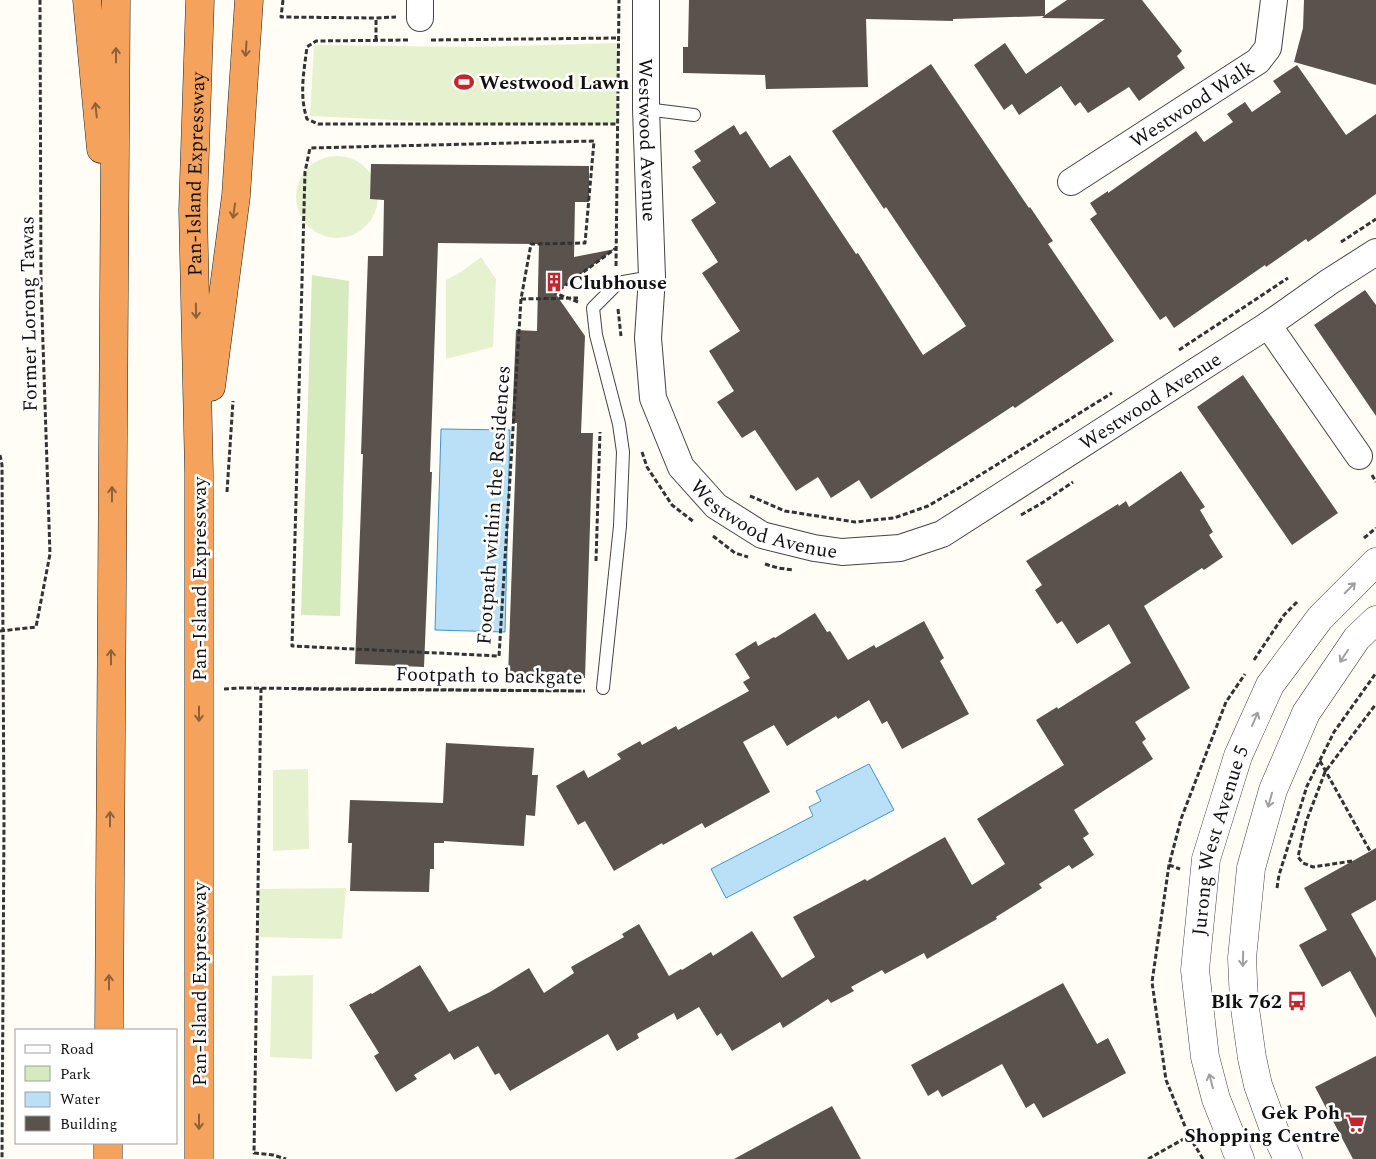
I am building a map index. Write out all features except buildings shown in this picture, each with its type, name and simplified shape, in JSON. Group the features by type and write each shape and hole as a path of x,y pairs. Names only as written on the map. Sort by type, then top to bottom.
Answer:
{"highway":[{"path":"87,0 102,163 114,191"},
{"path":"108,1029 116,0"},
{"name":"Pan-Island Expressway","path":"199,1159 199,473 194,210 200,0"},
{"path":"199,473 236,196 249,0"},
{"path":"108,1144 108,1159"}],"street":[{"name":"Westwood Avenue","path":"646,0 646,109 652,277 648,338 653,398 681,467 716,506 762,535 814,548 842,552 900,548 942,534 1268,325 1376,252"},
{"name":"Westwood Walk","path":"1071,182 1258,61 1268,48 1274,0"},
{"path":"1268,325 1359,456"},
{"name":"Jurong West Avenue 5","path":"1240,1159 1216,1099 1205,1057 1194,970 1206,860 1238,756 1270,685 1320,618 1376,562"},
{"name":"Jurong West Avenue 5","path":"1288,1159 1258,1085 1245,1008 1242,958 1251,868 1273,790 1306,713 1356,638 1376,620"}],"lane":[{"path":"646,109 694,115"},
{"path":"604,688 620,526 623,452 619,424 596,335 592,308 615,286 624,282 652,277"}],"path":[{"name":"Former Lorong Tawas","path":"1,631 36,627 50,554 41,284 40,0"},
{"path":"283,0 281,17 376,18 416,23 618,38"},
{"path":"619,0 615,286 622,343"},
{"path":"376,18 376,40"},
{"path":"416,23 376,40 316,41 307,47 303,80 303,107 307,119 318,124 618,124"},
{"name":"Footpath within the Residences","path":"594,141 585,243 531,244 521,299 500,656 292,646 305,172 310,148 594,141"},
{"path":"1335,246 1376,219"},
{"path":"592,308 555,293 616,248"},
{"path":"1176,352 1289,277"},
{"path":"521,299 604,297"},
{"path":"750,496 785,511 855,522 894,518 928,506 964,486 1119,388"},
{"path":"596,564 600,426"},
{"path":"642,451 647,467 672,505 696,523"},
{"path":"0,455 2,465 1,631 4,820 2,1159"},
{"path":"1018,517 1042,504 1075,481"},
{"path":"711,535 735,553 752,559"},
{"path":"761,562 778,568 797,571"},
{"path":"1276,893 1279,874 1302,800 1334,732 1376,673"},
{"path":"261,688 254,1153 273,1155 286,1159"},
{"name":"Footpath to backgate","path":"217,690 261,688 592,691 298,689"},
{"path":"1352,862 1314,867 1303,863 1298,856 1306,822 1326,772 1376,704"},
{"path":"1320,761 1370,851"},
{"path":"1148,1159 1189,1136"}],"green space":[{"name":"Westwood Lawn","path":"618,43 616,124 480,124 310,116 314,45 476,47"},
{"path":"337,156 353,160 366,168 374,181 378,197 374,213 366,226 353,234 337,238 321,234 308,226 300,213 296,197 300,181 308,168 321,160"},
{"path":"481,257 496,279 493,347 446,359 446,280 461,272"},
{"path":"312,275 349,281 340,616 301,615"},
{"path":"308,769 309,849 273,851 273,770"},
{"path":"346,888 342,939 258,937 259,889"},
{"path":"313,975 312,1059 270,1057 272,976"}],"water":[{"path":"441,429 510,430 505,632 435,630"},
{"path":"869,764 894,810 726,898 711,869 813,816 809,807 821,801 816,791"}],"place":[{"name":"Westwood Lawn","path":"464,82"},
{"name":"Clubhouse","path":"554,282"},
{"name":"Blk 762","path":"1297,1001"},
{"name":"Gek Poh Shopping Centre","path":"1355,1123"}]}
